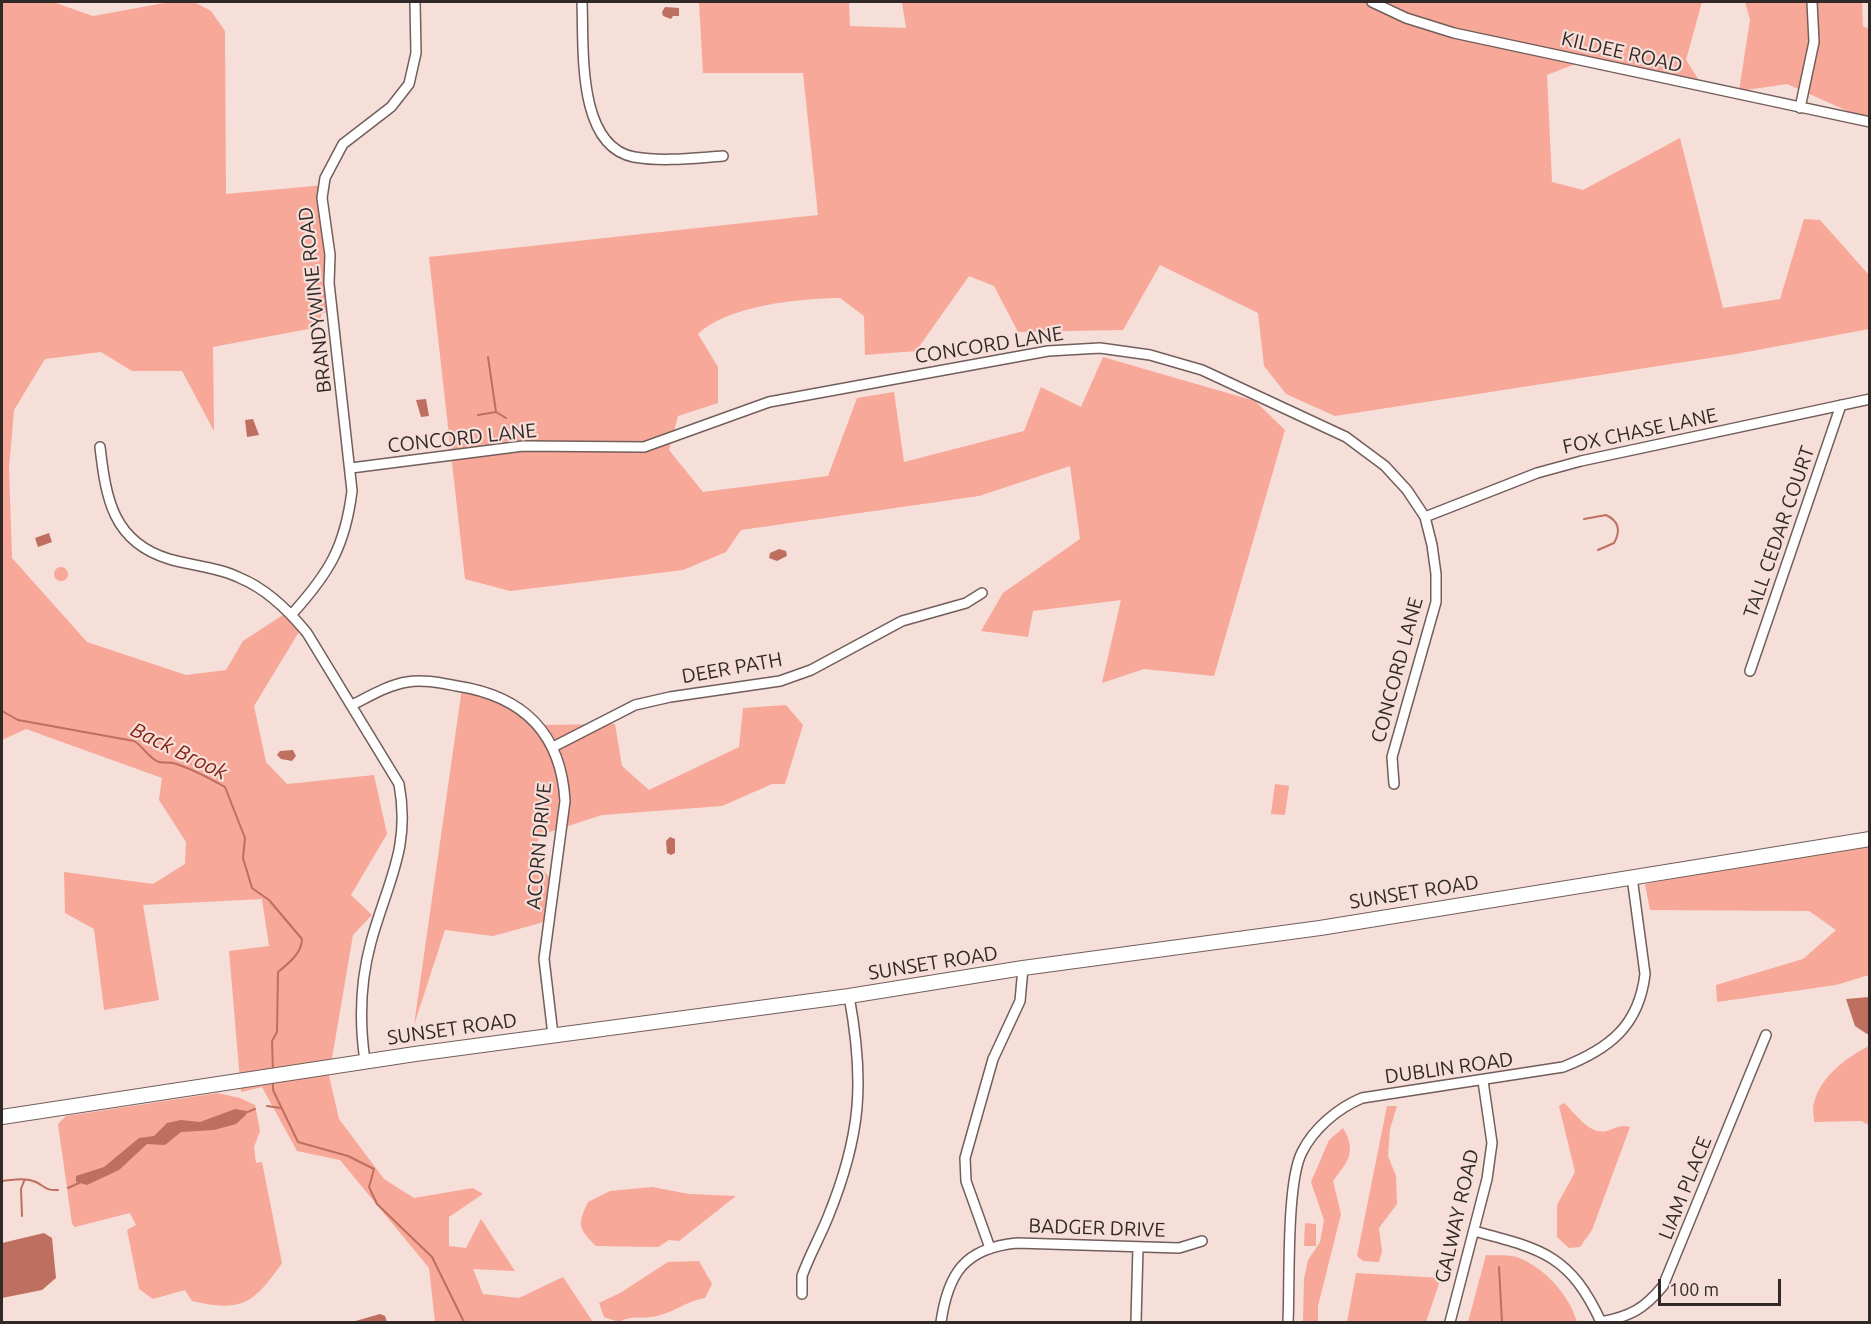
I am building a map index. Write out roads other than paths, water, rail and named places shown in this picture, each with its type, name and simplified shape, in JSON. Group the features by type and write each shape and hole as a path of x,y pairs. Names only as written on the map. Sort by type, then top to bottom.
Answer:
{"street":[{"name":"BRANDYWINE ROAD","path":"292,614 322,580 339,548 349,519 351,468 329,283 330,255 323,186 342,144 391,107 409,84 416,53 415,2"},
{"path":"582,2 587,104 599,131 611,144 633,157 657,159 723,156"},
{"name":"KILDEE ROAD","path":"1372,2 1406,18 1454,33 1869,122"},
{"path":"1800,108 1814,42 1812,2"},
{"name":"CONCORD LANE","path":"351,468 523,446 644,447 769,402 1048,351 1100,348 1150,355 1202,370 1346,437 1385,466 1407,490 1425,517 1435,564 1436,602 1392,757 1394,784"},
{"name":"FOX CHASE LANE","path":"1425,517 1537,473 1869,399"},
{"name":"TALL CEDAR COURT","path":"1750,671 1841,405"},
{"path":"100,447 109,503 118,522 134,541 169,559 220,570 242,578 292,614 307,633 399,784 402,846 370,943 361,994 359,1015 365,1061"},
{"name":"DEER PATH","path":"553,747 635,705 670,697 780,681 811,670 902,621 966,603 982,593"},
{"name":"ACORN DRIVE","path":"352,705 405,682 417,681 480,689 506,699 527,715 553,747 564,776 565,801 544,959 553,1035"},
{"name":"SUNSET ROAD","path":"2,1117 365,1061 849,996 1023,968 1320,928 1869,840"},
{"name":"DUBLIN ROAD","path":"1288,1323 1293,1189 1301,1153 1314,1135 1345,1105 1362,1098 1563,1067 1593,1056 1618,1037 1631,1018 1643,989 1645,974 1632,877"},
{"path":"941,1323 945,1300 954,1276 969,1258 990,1248 966,1181 965,1158 993,1059 1020,1001 1023,968"},
{"path":"802,1294 802,1276 849,1161 858,1116 859,1058 849,996"},
{"name":"LIAM PLACE","path":"1601,1322 1640,1309 1663,1286 1766,1035"},
{"name":"GALWAY ROAD","path":"1450,1323 1487,1179 1491,1143 1483,1081"},
{"path":"1474,1231 1517,1241 1549,1254 1573,1275 1589,1297 1601,1322"},
{"name":"BADGER DRIVE","path":"990,1248 1017,1244 1186,1247 1202,1241"},
{"path":"1136,1323 1138,1247"}],"waterway":[{"path":"488,357 496,412"},
{"path":"478,415 496,412 506,418"},
{"path":"1584,519 1606,515 1614,520 1618,527 1614,543 1598,550"},
{"name":"Back Brook","path":"2,711 18,720 134,741 155,760 186,768 225,787 245,838 243,858 252,888 269,900 302,939 300,949 278,972 277,1032 272,1041 273,1071"},
{"name":"Back Brook","path":"273,1080 273,1090 298,1142 348,1156 374,1169 369,1187 377,1204 432,1257 464,1322"},
{"path":"267,1106 281,1108"},
{"path":"245,1113 255,1109"},
{"path":"2,1181 27,1180 48,1189 58,1190"},
{"path":"22,1216 21,1189 24,1181"},
{"path":"68,1188 79,1183"},
{"path":"1499,1267 1502,1322"}]}
